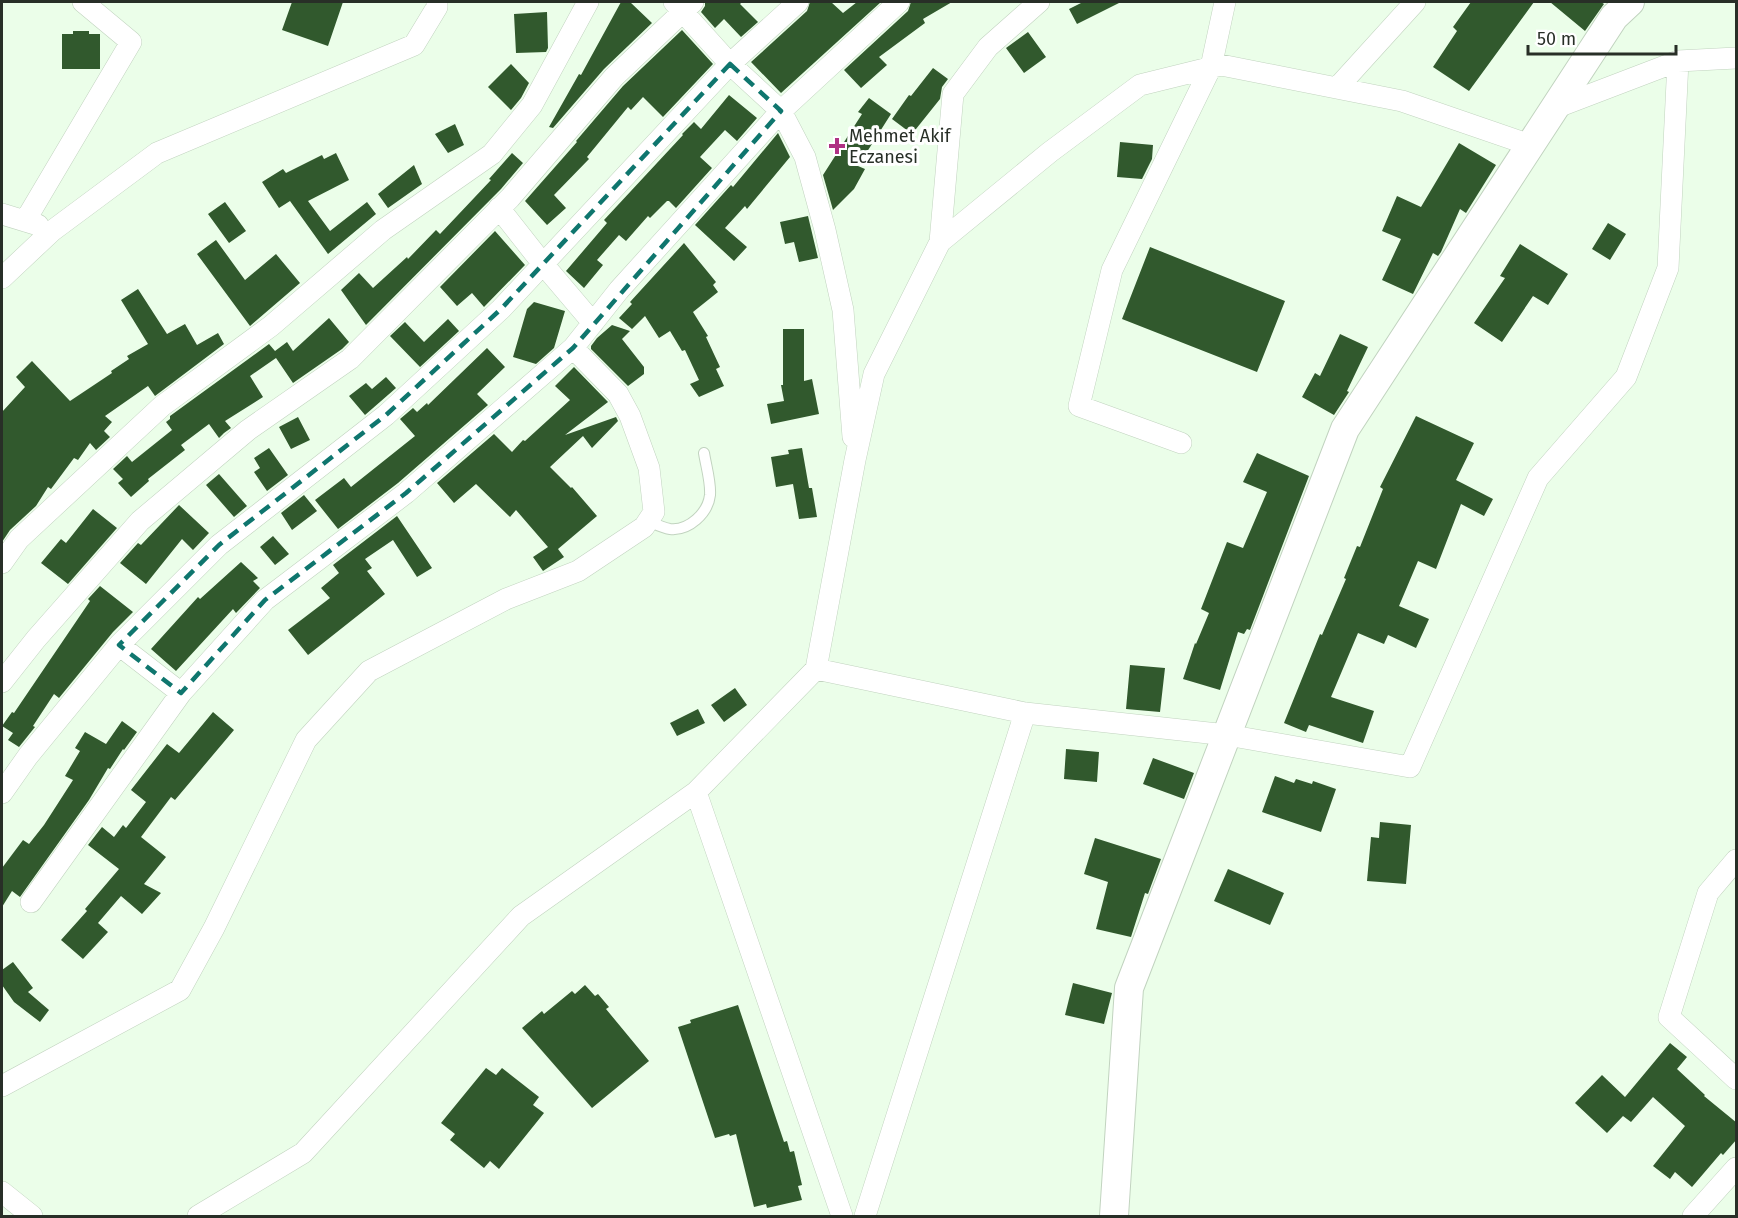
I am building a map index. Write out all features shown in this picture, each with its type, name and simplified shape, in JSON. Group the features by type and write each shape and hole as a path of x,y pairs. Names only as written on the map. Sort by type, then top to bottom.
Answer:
{"street":[{"path":"25,221 131,42 83,2"},
{"path":"2,563 19,539 162,406 271,326 383,230 492,154 532,105 588,2"},
{"path":"2,793 28,756 119,645 219,545 386,415 501,309 730,64 798,2"},
{"path":"31,902 181,693 265,600 406,493 573,348 619,290 781,111 899,2"},
{"path":"198,1216 303,1154 521,916 696,792 816,669 855,460 874,374 940,242 953,94 988,47 1039,2"},
{"path":"1181,443 1078,406 1112,270 1211,67 1225,2"},
{"path":"1337,88 1415,2"},
{"path":"1114,1216 1129,988 1345,429 1614,17 1630,2"},
{"path":"2,278 52,231 157,153 414,45 442,3"},
{"path":"2,682 36,639 140,521 248,430 350,359 499,208 614,77 683,5 730,64 781,111 805,157 825,230 843,310 855,460"},
{"path":"1555,108 1678,61 1737,58"},
{"path":"816,669 1025,713 1227,735 1410,766 1538,478 1626,377 1668,268 1678,61"},
{"path":"940,242 1050,152 1140,85 1221,65 1402,101 1530,145"},
{"path":"499,208 593,322"},
{"path":"2,214 52,231"},
{"path":"2,1086 180,990 214,928 306,740 369,671 506,599 578,570 644,527 654,512 649,468 630,416 618,394 573,348"},
{"path":"119,645 181,693"},
{"path":"865,1216 1025,713"},
{"path":"696,792 842,1216"},
{"path":"1737,860 1708,893 1669,1017 1737,1079"},
{"path":"1693,1216 1737,1168"},
{"path":"2,1192 32,1216"}],"lane":[{"path":"648,521 668,529 676,529 699,518 708,503 710,493 704,453"}],"highlighted area":[{"path":"730,64 781,111 573,348 406,493 265,600 181,693 119,645 219,545 386,415 501,309"}],"building":[{"path":"292,2 343,2 328,46 282,30"},
{"path":"621,2 630,2 652,23 604,69 553,128 549,127 579,74 581,75"},
{"path":"705,2 742,2 740,4 758,22 741,37 724,19 715,28 701,12"},
{"path":"810,2 831,2 843,13 857,2 881,2 781,93 751,62 807,11"},
{"path":"911,2 952,2 923,19 925,23 879,57 887,65 861,88 844,70 908,11"},
{"path":"1083,2 1121,2 1077,24 1069,9"},
{"path":"1471,2 1534,2 1469,91 1433,67 1457,31 1453,27"},
{"path":"1550,2 1601,2 1604,4 1585,31"},
{"path":"547,12 548,48 546,52 516,53 514,14"},
{"path":"682,30 713,64 663,117 643,97 631,110 628,107 587,157 589,159 554,195 566,208 547,225 525,201 623,86"},
{"path":"73,31 100,34 100,69 62,69 62,34 73,34"},
{"path":"1028,32 1046,57 1024,73 1006,48"},
{"path":"511,64 529,83 511,110 488,87"},
{"path":"933,68 948,79 942,87 940,99 912,134 892,119"},
{"path":"729,95 757,118 737,141 725,130 700,157 712,168 676,208 667,201 650,218 648,216 626,241 619,235 597,260 603,265 584,288 566,271 607,223 604,220 694,122 701,129"},
{"path":"869,98 891,114 858,166 865,169 854,189 833,210 823,175 862,114 858,112"},
{"path":"455,124 464,145 448,153 435,134"},
{"path":"778,133 790,157 747,209 745,206 725,228 747,247 734,261 695,225 731,185 733,187"},
{"path":"1120,142 1153,145 1152,159 1142,179 1117,177"},
{"path":"1459,143 1496,165 1466,213 1460,209 1441,252 1438,256 1433,253 1413,294 1382,280 1401,239 1382,231 1397,196 1421,207"},
{"path":"336,153 349,180 308,201 330,231 367,202 376,214 328,254 290,201 279,208 262,182 283,169 286,173 322,155 324,159"},
{"path":"512,153 523,163 501,189 366,325 341,290 359,273 373,288 407,257 408,259 436,230 440,234 491,180 489,179"},
{"path":"414,165 422,184 388,208 378,194"},
{"path":"225,202 246,231 229,243 208,214"},
{"path":"808,216 818,258 799,262 794,242 785,244 780,222"},
{"path":"1608,223 1626,234 1610,260 1592,249"},
{"path":"495,231 525,265 484,307 472,293 457,306 440,287"},
{"path":"216,240 245,280 276,254 300,283 250,326 197,254"},
{"path":"684,243 716,282 713,285 718,292 693,312 708,336 706,337 720,367 716,369 724,386 699,397 690,384 699,380 685,350 682,351 670,331 659,338 645,316 632,329 619,318 632,304 630,302"},
{"path":"1520,244 1568,274 1548,305 1533,296 1502,342 1474,323 1505,278 1500,276"},
{"path":"1150,247 1285,301 1257,372 1122,319"},
{"path":"138,289 167,334 185,324 197,345 218,333 224,344 155,396 148,386 105,416 112,422 104,431 110,437 96,450 90,443 78,460 74,458 51,489 48,487 36,506 10,530 2,542 2,412 25,387 16,377 32,361 70,401 112,373 111,371 129,359 127,356 148,344 121,300"},
{"path":"534,302 565,311 554,348 536,364 513,357 527,309"},
{"path":"329,318 349,342 342,349 293,383 276,358 250,376 263,397 225,421 231,428 219,438 209,424 181,445 185,450 148,479 149,481 131,497 118,483 123,479 113,469 127,456 132,462 172,430 166,422 170,416 269,344 275,351 287,342 293,351"},
{"path":"448,319 459,331 420,367 390,336 405,322 424,342"},
{"path":"612,325 630,331 622,339 644,367 644,374 628,386 591,349 597,338"},
{"path":"783,329 804,329 804,381 812,379 819,414 771,424 767,404 784,401 781,385 783,385"},
{"path":"1340,334 1368,347 1347,391 1349,392 1334,415 1302,397 1315,373 1320,376"},
{"path":"487,348 505,367 477,394 488,405 398,483 338,529 315,500 344,478 351,487 415,436 400,419 413,408 417,412 427,403 428,405"},
{"path":"574,367 608,402 565,435 616,417 618,421 592,448 583,436 550,467 572,487 597,516 558,549 564,557 543,571 533,557 548,547 516,510 510,517 476,484 454,503 437,483 494,434 512,452 523,440 525,441 570,400 555,386"},
{"path":"386,377 396,388 365,415 349,396 366,383 372,389"},
{"path":"1416,416 1474,443 1456,480 1493,499 1484,516 1461,504 1436,569 1418,561 1399,606 1429,619 1416,648 1388,635 1384,644 1358,633 1331,697 1374,711 1363,743 1309,725 1306,732 1284,723 1320,634 1322,635 1346,579 1344,578 1357,546 1360,547 1383,489 1380,487"},
{"path":"298,417 310,440 291,449 279,427"},
{"path":"269,448 288,475 267,491 254,472 260,468 254,458"},
{"path":"802,448 817,517 799,519 793,484 776,487 771,457 789,454 788,450"},
{"path":"1257,453 1309,476 1250,630 1247,629 1244,634 1238,632 1220,690 1183,679 1195,643 1209,613 1201,609 1227,542 1243,548 1267,492 1243,482"},
{"path":"219,474 247,506 234,517 206,485"},
{"path":"304,495 317,511 292,530 281,513"},
{"path":"179,505 209,533 193,550 182,539 146,584 120,563 138,543 141,545"},
{"path":"93,509 117,528 68,584 41,563 61,539 66,543"},
{"path":"397,516 432,568 417,577 393,540 365,559 372,568 367,571 385,594 308,655 288,630 330,598 321,588 339,573 333,565"},
{"path":"273,536 289,554 275,565 260,547"},
{"path":"241,562 258,578 253,581 260,588 236,613 233,609 176,671 151,649 198,597 200,599"},
{"path":"100,586 133,612 113,632 59,698 54,694 33,726 35,727 19,747 8,740 13,733 2,726 12,712 14,713 90,601 88,599"},
{"path":"1130,665 1165,668 1160,712 1126,709"},
{"path":"735,688 747,705 724,722 711,705"},
{"path":"698,709 705,723 677,736 670,723"},
{"path":"213,712 234,730 175,800 171,797 141,837 166,857 144,884 161,893 142,914 121,896 98,923 108,932 83,959 61,940 119,869 88,845 102,827 114,837 123,825 126,828 146,802 131,790 167,744 179,753"},
{"path":"122,721 137,732 110,769 108,768 89,800 20,897 12,891 2,907 2,868 23,840 29,844 73,780 65,776 80,751 75,748 85,732 106,744"},
{"path":"1066,749 1099,752 1097,782 1064,779"},
{"path":"1153,758 1194,773 1184,799 1143,784"},
{"path":"1275,776 1294,783 1296,779 1312,784 1313,781 1336,789 1321,832 1262,812"},
{"path":"1380,822 1411,825 1406,884 1367,881 1371,837 1379,838"},
{"path":"1095,838 1161,859 1148,894 1145,893 1131,937 1096,929 1108,882 1084,874"},
{"path":"1228,869 1284,893 1270,925 1214,901"},
{"path":"13,962 33,988 28,992 49,1010 40,1022 14,1002 2,985 2,970"},
{"path":"1073,983 1112,993 1104,1024 1065,1015"},
{"path":"585,985 595,996 598,994 609,1007 606,1009 649,1061 592,1108 522,1028 542,1011 544,1014 572,991 575,994"},
{"path":"738,1005 784,1142 787,1141 790,1152 794,1151 802,1185 798,1186 802,1200 767,1208 766,1204 754,1207 736,1134 715,1138 678,1027 691,1023 690,1020"},
{"path":"1670,1043 1687,1057 1677,1069 1704,1096 1737,1123 1737,1139 1723,1155 1721,1153 1692,1187 1675,1172 1670,1179 1653,1166 1685,1126 1653,1097 1631,1122 1623,1116 1607,1133 1575,1103 1602,1075 1625,1097"},
{"path":"486,1068 496,1075 502,1068 539,1097 533,1105 544,1113 499,1169 490,1161 484,1168 450,1140 455,1134 441,1123"}],"place":[{"name":"Mehmet Akif Eczanesi","path":"837,146"}]}
